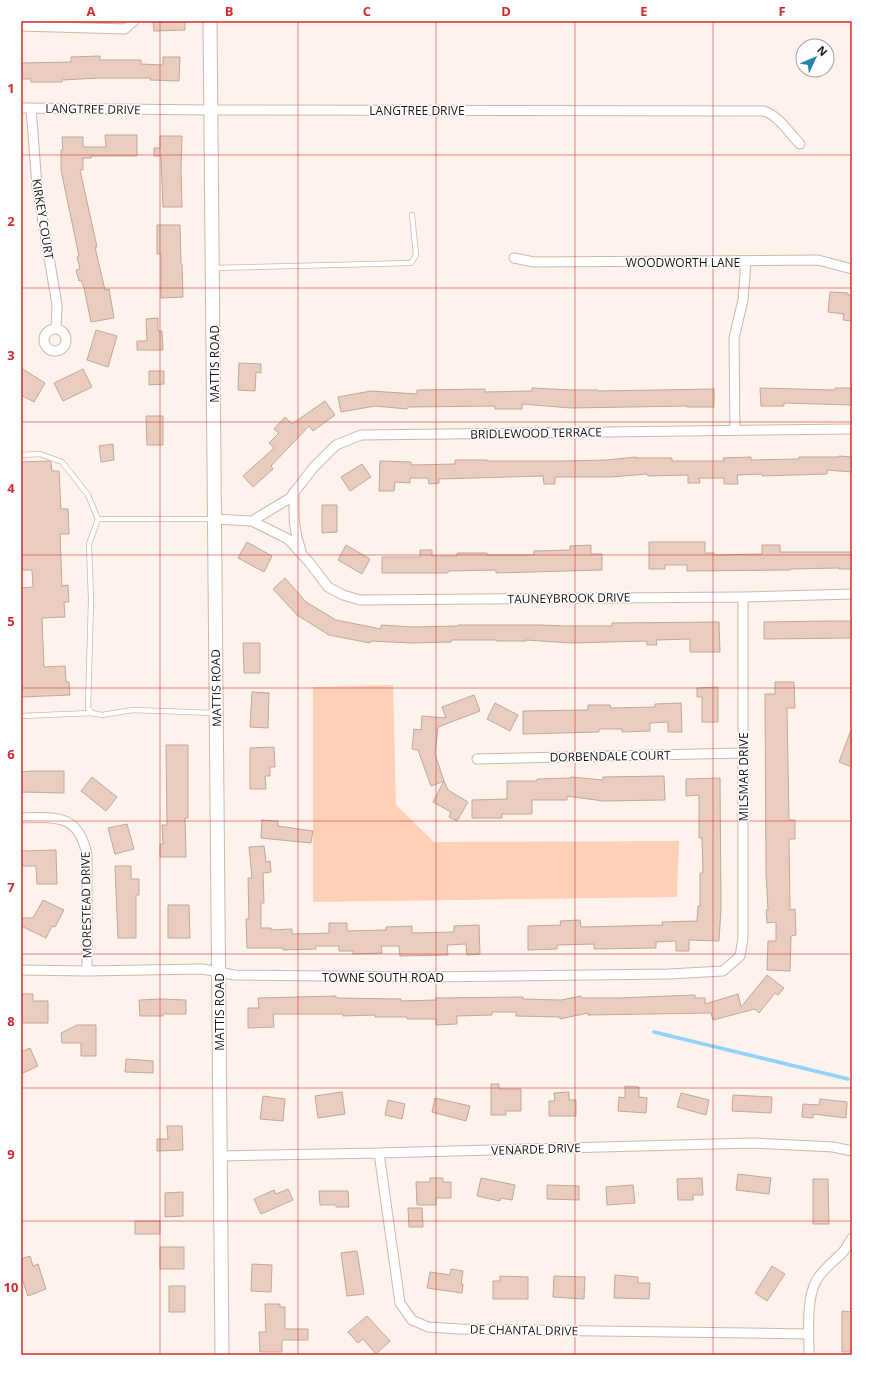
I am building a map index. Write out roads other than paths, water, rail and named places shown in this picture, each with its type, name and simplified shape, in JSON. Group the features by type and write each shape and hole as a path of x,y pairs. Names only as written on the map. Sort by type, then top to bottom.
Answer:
{"main road":[{"name":"MATTIS ROAD","path":"210,21 222,1355"}],"street":[{"path":"21,26 125,29 134,21"},
{"name":"LANGTREE DRIVE","path":"21,108 211,110 764,111 771,113 800,144"},
{"name":"KIRKEY COURT","path":"31,108 37,186 57,305 56,329"},
{"name":"WOODWORTH LANE","path":"514,258 534,262 818,260 852,269"},
{"path":"735,430 734,338 743,300 746,261"},
{"name":"BRIDLEWOOD TERRACE","path":"252,521 290,498 312,468 336,445 361,435 852,429"},
{"name":"TAUNEYBROOK DRIVE","path":"294,492 294,524 303,556"},
{"name":"TAUNEYBROOK DRIVE","path":"214,519 252,521 288,539 328,587 342,595 360,600 743,597 852,594"},
{"name":"MILSMAR DRIVE","path":"740,956 743,938 743,597"},
{"name":"DORBENDALE COURT","path":"477,759 744,753"},
{"name":"MORESTEAD DRIVE","path":"21,818 46,818 68,822 79,832 84,841 87,855 88,970"},
{"name":"TOWNE SOUTH ROAD","path":"21,970 202,969 235,975 426,977 669,974 723,970 740,956"},
{"name":"VENARDE DRIVE","path":"220,1156 752,1143 833,1146 852,1151"},
{"name":"DE CHANTAL DRIVE","path":"379,1153 400,1303 412,1320 428,1327 460,1329 809,1334"},
{"path":"809,1355 809,1316 811,1297 816,1281 843,1252 852,1238"}],"lane":[{"path":"213,268 411,263 416,255 412,216"},
{"path":"21,455 40,454 62,462 88,495 98,519 89,544 91,600 88,708 92,713"},
{"path":"98,519 214,519"},
{"path":"21,716 92,713 102,715 133,710 216,713"}],"waterway":[{"path":"654,1032 848,1079"}]}
